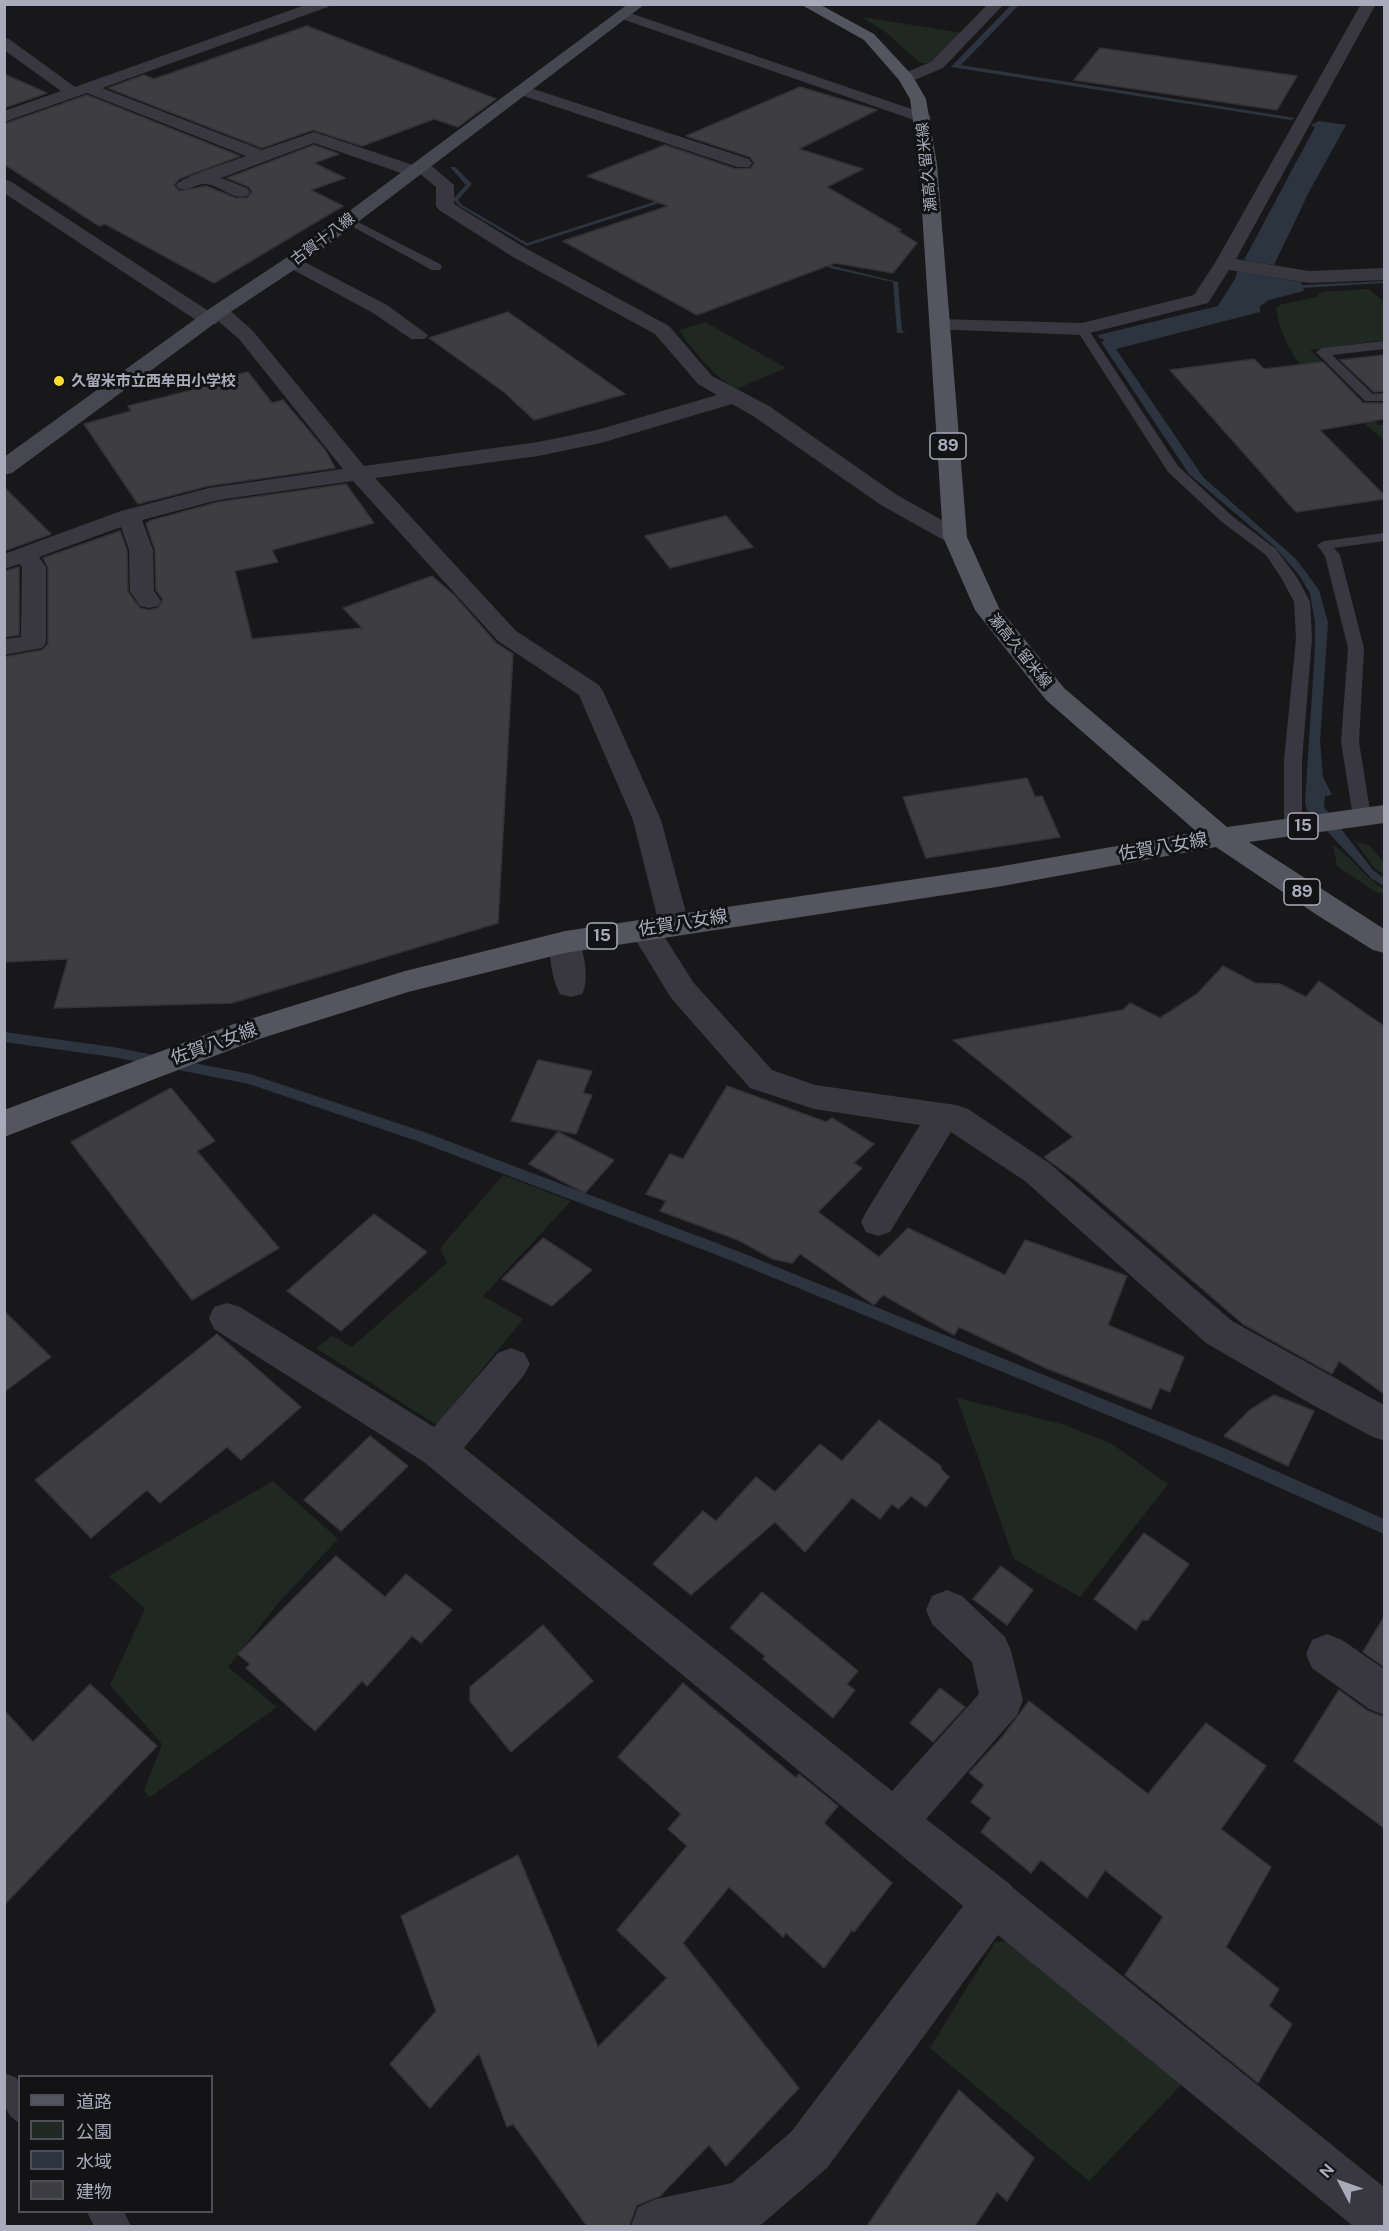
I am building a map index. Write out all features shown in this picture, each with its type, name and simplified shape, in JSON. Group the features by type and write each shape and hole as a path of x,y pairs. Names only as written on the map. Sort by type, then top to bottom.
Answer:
{"main road":[{"name":"瀬高久留米線","path":"807,4 869,37 906,78 918,99 928,164 955,537 987,610 1055,694 1221,837 1384,944"},
{"name":"古賀十八線","path":"4,468 214,315 293,262 631,10"},
{"name":"佐賀八女線","path":"4,1124 245,1032 405,982 566,942 659,926 997,877 1221,837 1373,815"}],"street":[{"path":"4,117 323,4"},
{"path":"906,78 937,65 997,4"},
{"path":"939,325 1082,329 1201,299 1224,263 1369,4"},
{"path":"631,10 922,118"},
{"path":"4,42 81,90 262,156"},
{"path":"521,90 743,163"},
{"path":"185,185 314,137 417,168 445,185 445,206 520,253 662,330 705,380 761,411 889,500 955,537"},
{"path":"204,177 241,192"},
{"path":"4,185 246,335 359,474 507,636 590,691 647,820 659,926 682,990 761,1079 814,1097 956,1118 1037,1172 1219,1332 1384,1424"},
{"path":"293,262 380,309 418,335"},
{"path":"1224,263 1309,277 1384,274"},
{"path":"15,558 129,516 217,493 538,449 601,436 733,397"},
{"path":"129,516 141,550 142,591 149,601"},
{"path":"4,647 33,643 34,567 15,558"},
{"path":"566,942 571,986"},
{"path":"878,1222 943,1117"},
{"path":"227,1318 438,1450 1384,2219"},
{"path":"438,1450 511,1364"},
{"path":"895,1821 1002,1700 990,1651 947,1610"},
{"path":"1327,1654 1384,1694"},
{"path":"657,2225 744,2206 809,2150 995,1901"}],"lane":[{"path":"348,220 436,267"},
{"path":"1082,329 1173,469 1227,519 1270,552 1290,579 1302,603 1304,639 1293,760 1293,827"},
{"path":"1384,345 1322,352 1370,398 1384,397"},
{"path":"1373,815 1350,742 1356,648 1332,555 1324,545 1384,537"},
{"path":"4,2088 18,2105"},
{"path":"105,2213 115,2226"}],"green space":[{"path":"862,17 963,33 933,64 920,63 887,33"},
{"path":"1369,289 1384,302 1384,340 1310,350 1355,393 1348,396 1379,425 1384,425 1384,440 1333,398 1303,367 1281,330 1276,308 1280,305 1316,297 1322,292"},
{"path":"705,322 786,368 736,389 704,363 679,330"},
{"path":"1355,841 1369,845 1384,862 1384,875 1374,868"},
{"path":"1333,845 1384,889 1384,894 1374,891 1337,866"},
{"path":"503,1175 571,1201 483,1296 523,1319 437,1425 316,1348 332,1336 352,1347 447,1263 440,1248"},
{"path":"957,1398 1065,1425 1112,1444 1168,1484 1080,1597 1014,1559"},
{"path":"273,1481 338,1539 279,1602 228,1667 277,1707 150,1797 144,1791 162,1744 110,1685 145,1609 109,1576"},
{"path":"1022,1940 1185,2081 1089,2181 930,2048 995,1942"}],"water":[{"path":"1011,5 1019,5 961,65 1295,118 1291,120 951,67"},
{"path":"1319,121 1346,125 1310,190 1274,265 1244,260 1315,127 1311,125"},
{"path":"450,167 455,167 472,184 458,200 462,205 527,243 712,183 751,206 833,266 898,282 902,331 906,333 897,333 893,282 830,268 746,207 712,186 527,246 459,206 453,199 466,185"},
{"path":"1237,271 1301,282 1302,285 1384,281 1384,283 1303,288 1304,291 1269,300 1260,306 1260,312 1116,349 1203,477 1296,559 1319,590 1328,623 1320,741 1323,777 1332,795 1325,796 1324,807 1373,870 1384,878 1384,886 1372,879 1307,810 1305,802 1315,648 1315,623 1310,593 1299,575 1275,547 1189,474 1101,342 1105,340 1099,338 1098,335 1218,306 1236,277"}],"building":[{"path":"307,26 496,99 458,127 434,119 362,146 313,130 262,148 108,88 144,75 154,79"},
{"path":"1100,48 1297,76 1277,110 1074,80"},
{"path":"4,74 47,93 4,108"},
{"path":"800,87 877,110 799,149 863,169 827,187 901,230 898,231 917,243 893,273 835,263 697,315 563,241 668,206 587,176 665,145 736,169 751,168 754,163 750,157 686,136"},
{"path":"87,95 240,156 179,179 174,185 179,191 206,186 236,198 247,198 252,192 249,187 227,178 314,145 339,154 314,163 345,178 311,190 343,206 214,283 105,224 99,226 4,164 4,124"},
{"path":"508,312 625,394 534,420 504,392 429,338"},
{"path":"1384,355 1384,391 1374,392 1340,360"},
{"path":"1254,359 1264,369 1323,362 1363,403 1384,403 1384,419 1320,430 1384,495 1384,499 1296,512 1170,370"},
{"path":"248,372 272,403 283,400 326,451 335,468 208,486 138,504 84,424 131,411 128,406 192,390 189,386"},
{"path":"346,484 374,523 272,550 278,562 235,571 252,639 362,628 343,608 432,576 454,595 496,643 513,654 498,923 232,1003 54,1008 68,959 4,962 4,657 42,650 48,644 48,567 43,558 120,531 127,550 128,592 140,608 149,610 158,608 163,600 156,590 155,550 146,523 149,521 218,502"},
{"path":"4,487 51,534 4,551"},
{"path":"726,516 753,547 670,568 645,536"},
{"path":"19,567 19,635 4,637 4,571"},
{"path":"1027,778 1035,797 1042,796 1060,837 926,858 903,797"},
{"path":"1223,966 1255,983 1280,984 1306,997 1319,981 1384,1026 1384,1394 1339,1361 1332,1374 1243,1324 1078,1182 1044,1157 1073,1137 953,1040 1123,1010 1130,1003 1160,1018 1197,994"},
{"path":"538,1060 592,1071 583,1093 592,1095 576,1134 511,1121"},
{"path":"727,1086 826,1122 832,1118 874,1144 854,1163 862,1168 818,1212 879,1257 908,1228 1005,1275 1025,1240 1127,1276 1108,1325 1184,1357 1170,1392 1160,1388 1151,1409 1048,1369 959,1327 954,1335 883,1295 874,1305 800,1254 792,1263 773,1259 738,1240 660,1211 666,1201 646,1194 670,1154 683,1159"},
{"path":"171,1088 215,1141 197,1151 279,1248 192,1300 71,1142"},
{"path":"558,1132 614,1160 585,1193 529,1164"},
{"path":"374,1214 427,1252 341,1331 287,1291"},
{"path":"543,1238 592,1270 552,1306 502,1279"},
{"path":"4,1311 51,1357 4,1392"},
{"path":"217,1334 301,1407 241,1460 227,1447 160,1503 147,1490 91,1538 35,1480"},
{"path":"1274,1395 1314,1411 1288,1466 1224,1436 1250,1410"},
{"path":"879,1420 941,1466 949,1477 926,1507 911,1496 898,1509 892,1504 880,1519 852,1498 805,1552 775,1522 691,1595 653,1564 703,1511 716,1521 756,1477 775,1492 820,1444 842,1461"},
{"path":"370,1436 408,1466 341,1531 304,1500"},
{"path":"1144,1533 1189,1564 1148,1620 1142,1620 1136,1630 1094,1599"},
{"path":"336,1556 385,1597 406,1574 452,1610 421,1643 412,1636 367,1686 362,1681 315,1731 246,1668 250,1664 238,1654"},
{"path":"1001,1566 1033,1590 1007,1625 973,1599"},
{"path":"762,1592 858,1671 847,1684 855,1690 833,1718 763,1659 765,1656 730,1628"},
{"path":"1384,1617 1384,1667 1363,1652"},
{"path":"543,1625 593,1681 511,1752 470,1701 470,1687"},
{"path":"683,1683 796,1778 799,1774 838,1806 824,1823 892,1883 854,1932 852,1930 824,1968 786,1933 783,1937 729,1887 683,1943 799,2088 726,2166 709,2145 660,2196 637,2205 629,2226 587,2226 513,2124 507,2127 479,2053 430,2108 390,2064 436,2011 401,1916 518,1855 598,2047 667,1978 617,1930 687,1846 668,1829 681,1814 618,1757"},
{"path":"90,1684 157,1746 4,1905 4,1710 33,1742"},
{"path":"940,1688 965,1707 933,1742 910,1723"},
{"path":"1339,1690 1368,1711 1384,1717 1384,1828 1294,1761"},
{"path":"1029,1701 1148,1794 1206,1723 1266,1766 1221,1829 1271,1867 1226,1947 1279,1989 1269,2006 1292,2024 1258,2083 1125,1975 1163,1917 1105,1870 1087,1898 1041,1860 1031,1873 981,1832 991,1818 971,1802 984,1785 969,1773 1003,1736"},
{"path":"959,2090 1034,2158 1007,2201 997,2192 975,2226 867,2226"}],"waterway":[{"path":"4,1037 113,1052 250,1079 422,1137 735,1256 1223,1455 1384,1527"}],"place":[{"name":"久留米市立西牟田小学校","path":"59,381"}]}
